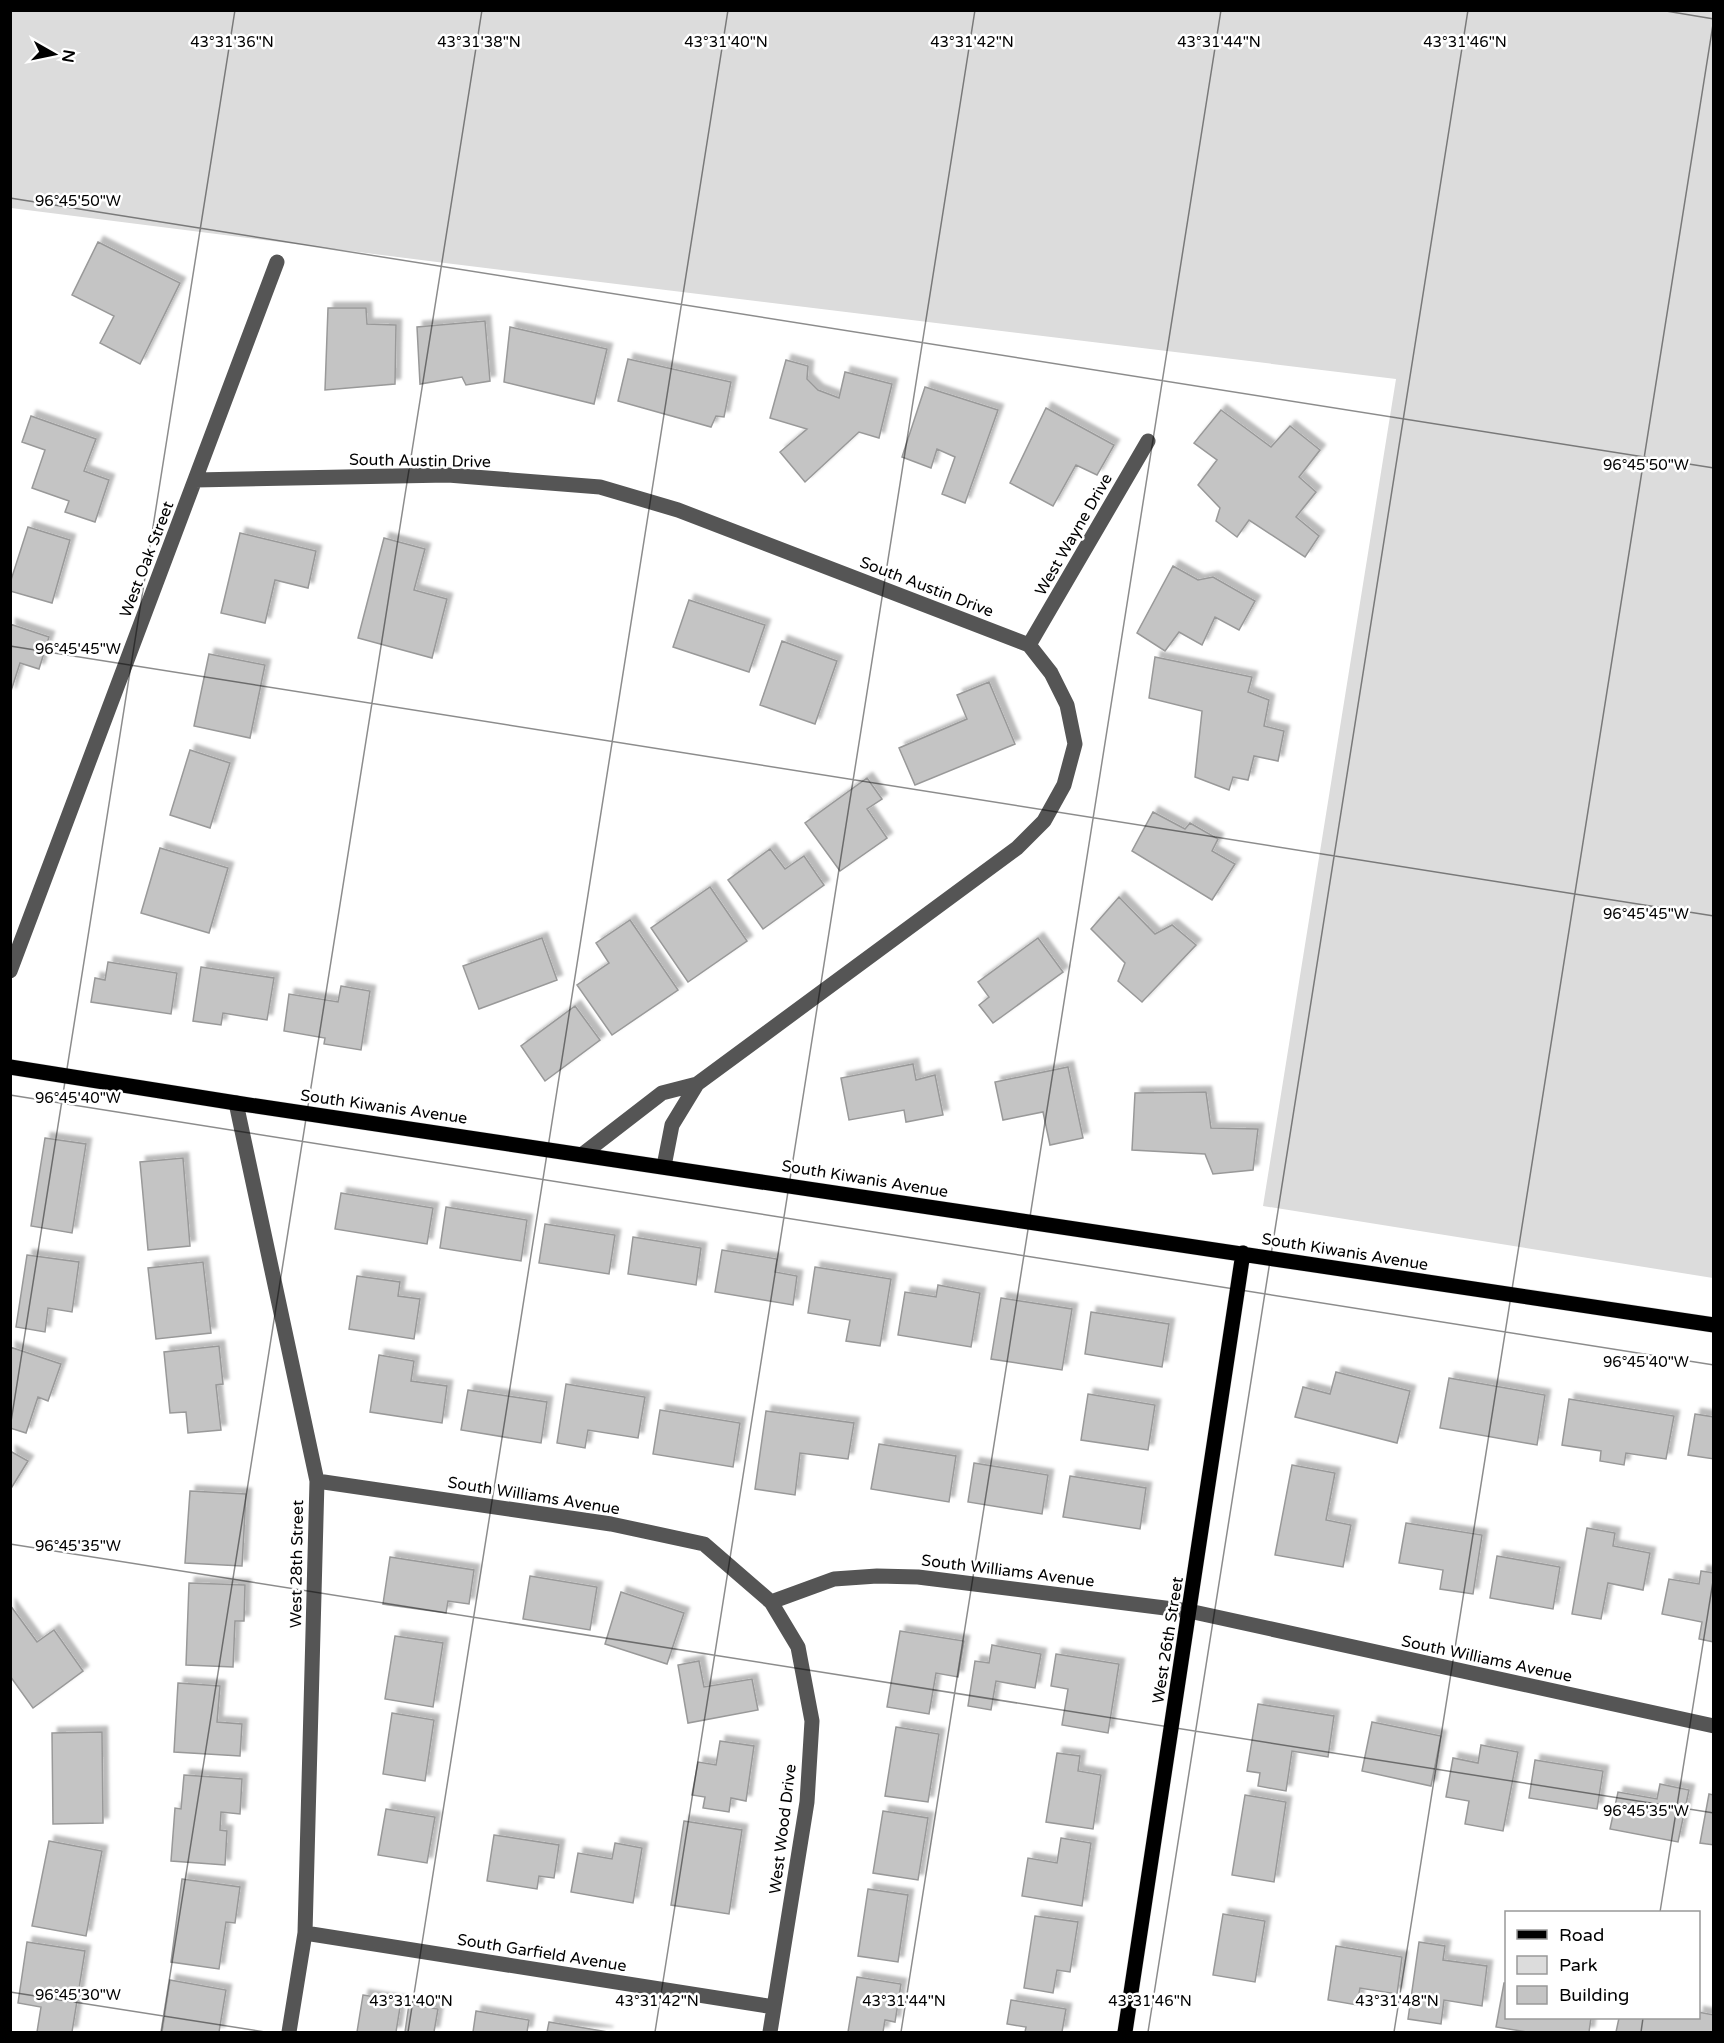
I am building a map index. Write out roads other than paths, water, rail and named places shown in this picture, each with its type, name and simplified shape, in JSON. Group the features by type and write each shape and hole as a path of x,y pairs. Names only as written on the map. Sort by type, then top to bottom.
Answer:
{"main road":[{"name":"South Kiwanis Avenue","path":"10,1067 1713,1325"},
{"name":"West 26th Street","path":"1125,2032 1243,1253"}],"street":[{"name":"West Oak Street","path":"10,971 277,262"},
{"name":"West Wayne Drive","path":"1029,645 1148,441"},
{"name":"South Austin Drive","path":"195,480 448,476 600,487 678,510 1029,645"},
{"path":"583,1154 662,1093 697,1084 1017,848 1044,821 1064,784 1075,744 1067,705 1051,673 1029,645"},
{"path":"664,1166 672,1125 697,1084"},
{"name":"West 28th Street","path":"236,1103 316,1481 305,1933 289,2032"},
{"name":"South Williams Avenue","path":"316,1481 611,1524 704,1544 771,1602 834,1579 877,1576 918,1577 1190,1611 1713,1726"},
{"name":"West Wood Drive","path":"770,2032 807,1802 812,1721 798,1647 771,1602"},
{"name":"South Garfield Avenue","path":"305,1933 774,2007"}]}
